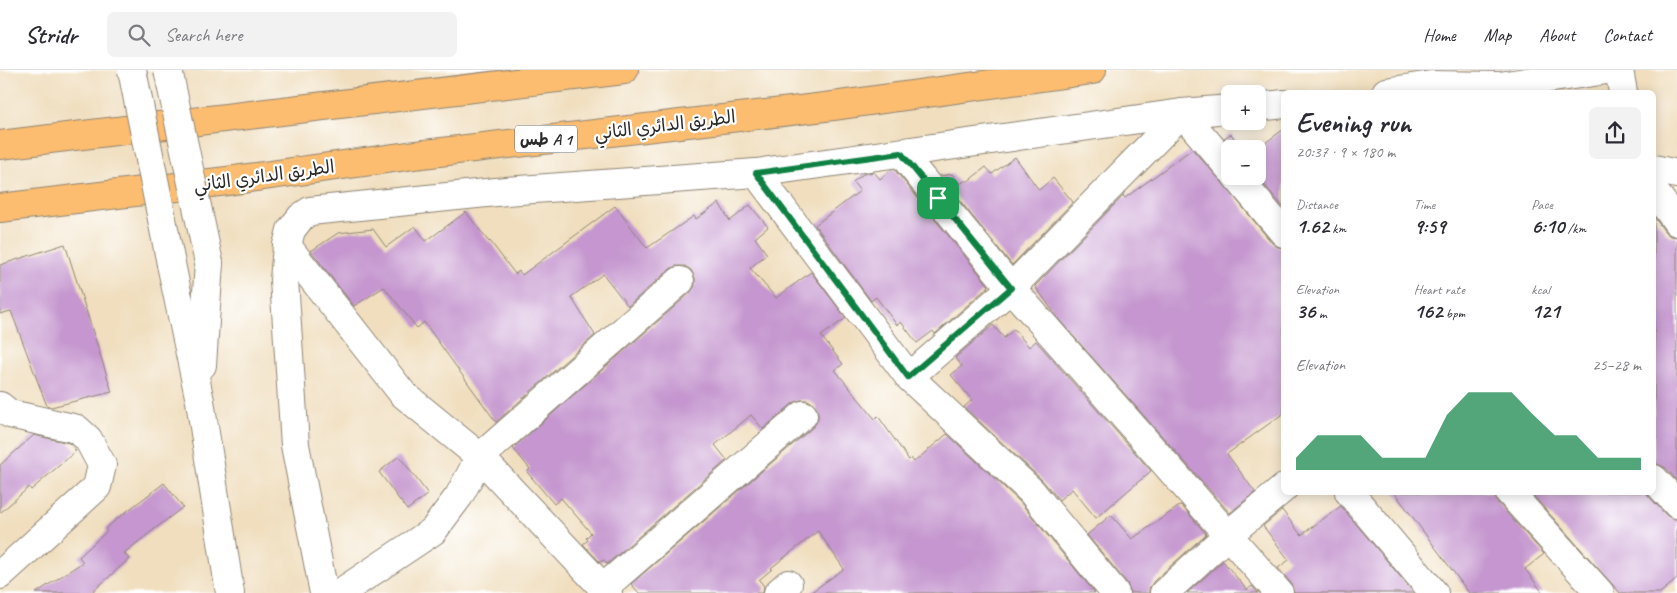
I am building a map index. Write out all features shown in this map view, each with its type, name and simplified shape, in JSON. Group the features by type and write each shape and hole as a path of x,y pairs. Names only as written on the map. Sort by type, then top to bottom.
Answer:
{"highway":[{"path":"0,145 624,70"},
{"name":"الطريق الدائري الثاني","path":"0,208 227,181 415,155 833,106 1092,70"}],"street":[{"path":"132,70 170,264 200,401 230,593"},
{"path":"168,70 209,263 200,401"},
{"path":"1399,90 1431,85 1501,89 1607,70"},
{"path":"1619,70 1623,90"},
{"path":"1266,106 1281,104"},
{"path":"324,593 296,445 284,280 287,246 291,230 300,217 310,211 506,191 756,173 1182,113 1221,110"},
{"path":"1182,113 1221,158"},
{"path":"908,377 1011,288 1182,113"},
{"path":"901,153 1011,288 1279,593"},
{"path":"1656,169 1677,174"},
{"path":"756,173 908,377 1031,491 1115,593"},
{"path":"1244,185 1281,229"},
{"path":"1656,194 1677,222"},
{"path":"287,246 403,394 480,457 605,591 803,415"},
{"path":"340,593 433,532 459,496 480,457 680,281"},
{"path":"0,406 10,414 76,429 88,439 102,465 97,487 0,575"},
{"path":"1656,481 1677,504"},
{"path":"1164,593 1229,534 1281,491"},
{"path":"1352,495 1434,593"},
{"path":"1512,495 1600,593"}],"building":[{"path":"1281,131 1281,204 1265,185 1266,142"},
{"path":"1231,134 1235,140 1226,140 1224,138"},
{"path":"1192,149 1272,243 1281,248 1281,415 1227,454 1255,492 1230,513 1060,321 1035,286 1123,196 1125,198"},
{"path":"1015,157 1039,190 1053,178 1073,202 1012,265 940,176 952,174 960,184 966,180 967,182 986,167 992,174"},
{"path":"894,169 989,286 935,334 933,331 917,343 901,322 897,325 876,297 871,301 815,225 860,191 853,182 863,174 874,172 880,179"},
{"path":"719,203 730,221 750,205 768,227 755,238 767,254 750,268 776,298 811,272 846,318 821,336 843,364 835,370 875,419 878,416 909,460 911,458 914,462 947,434 1020,502 1095,593 810,593 844,569 818,531 771,568 759,580 764,586 763,593 639,593 631,584 813,427 818,420 815,405 808,400 793,403 763,429 751,415 715,445 727,460 607,564 604,560 600,562 583,544 588,540 586,538 591,533 561,498 554,504 527,472 530,469 513,448 690,293 695,286 695,278 691,270 685,266 676,266 670,269 628,306 603,274 571,297 595,335 496,422 424,322 417,328 384,287 354,306 311,251 338,233 373,229 386,247 415,226 426,241 466,212 515,274 519,271 522,275 615,206 647,248 694,216 696,219"},
{"path":"1656,220 1665,232 1670,236 1677,237 1677,481 1666,468 1657,464"},
{"path":"65,244 112,392 51,407 47,406 11,311 0,314 0,265"},
{"path":"993,325 1004,338 1014,329 1029,347 1036,341 1151,471 1096,518 1072,489 1059,500 1042,480 964,407 972,400 951,375 962,366 955,358"},
{"path":"34,435 69,443 76,451 31,490 29,487 0,513 0,465"},
{"path":"399,456 428,494 407,510 379,472"},
{"path":"164,483 183,507 124,553 129,559 91,593 36,593 83,562 79,557 107,531 105,529"},
{"path":"1396,495 1495,495 1497,502 1544,554 1525,569 1543,593 1469,593"},
{"path":"1533,495 1648,495 1666,515 1672,519 1677,519 1677,579 1660,593 1620,593"},
{"path":"1181,505 1206,534 1154,581 1149,588 1149,593 1130,593 1127,583 1087,535 1111,515 1132,539"},
{"path":"1341,506 1414,593 1294,593 1291,583 1278,568 1289,560 1263,526 1282,510 1301,535"},
{"path":"1223,561 1247,590 1252,586 1258,593 1187,593"}],"route":[{"path":"901,153 938,198 1011,288 908,377 756,173 901,153"}]}
